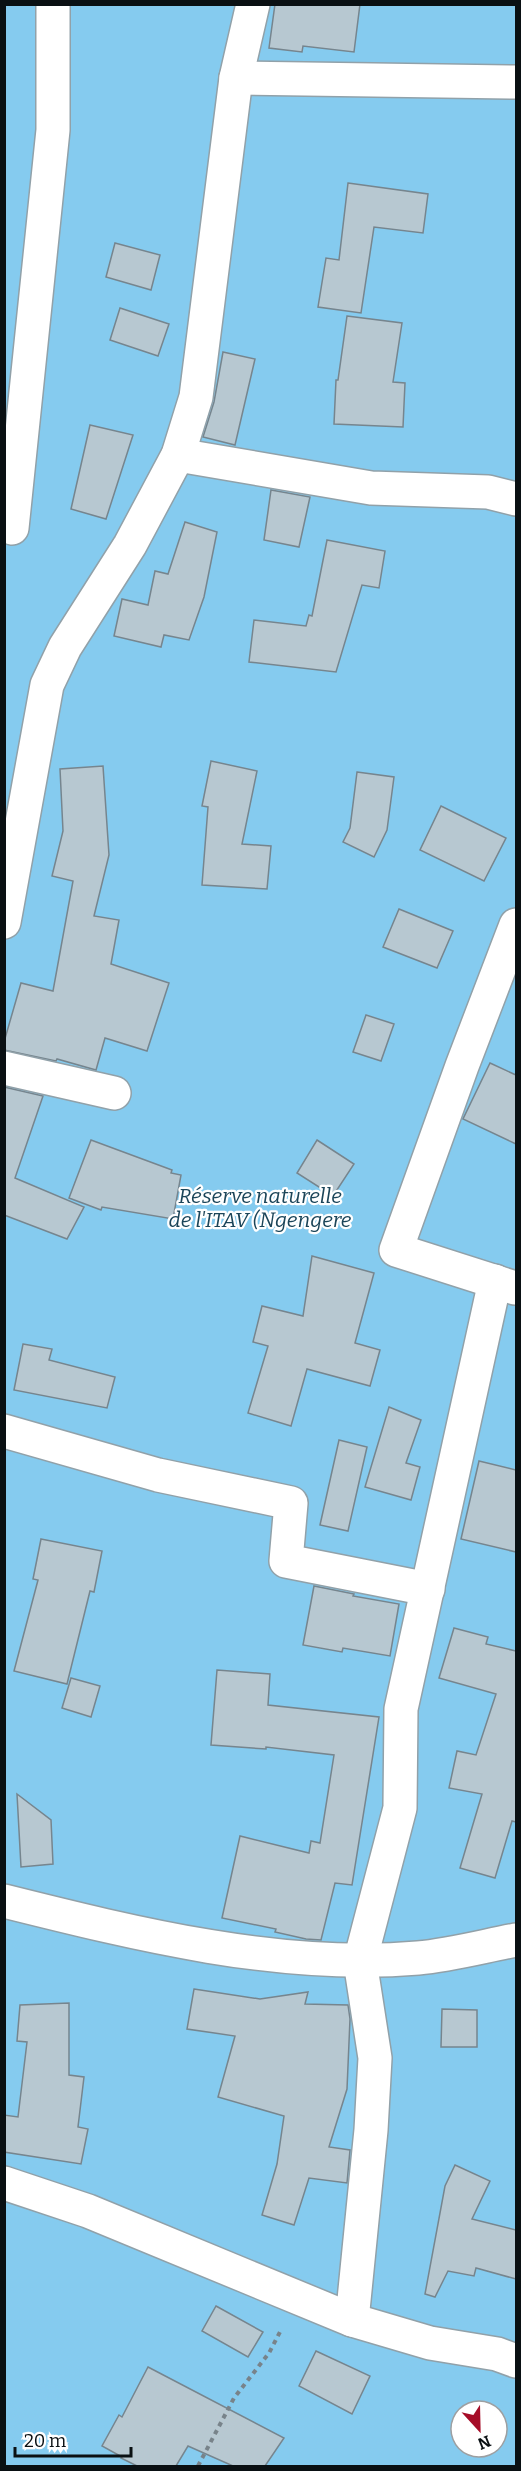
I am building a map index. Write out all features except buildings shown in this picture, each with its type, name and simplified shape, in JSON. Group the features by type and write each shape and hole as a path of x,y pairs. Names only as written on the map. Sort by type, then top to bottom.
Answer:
{"street":[{"path":"12,528 53,130 53,4"},
{"path":"4,922 47,685 65,647 130,545 178,455 196,397 236,78 253,4"},
{"path":"236,78 516,82"},
{"path":"178,455 371,488 488,492 516,499"},
{"path":"352,2320 371,2130 375,2058 360,1961 400,1808 401,1709 428,1589 506,1285 396,1250 462,1066 516,925"},
{"path":"4,1068 114,1092"},
{"path":"4,1431 158,1475 291,1503 285,1561 428,1589"},
{"path":"4,1901 124,1931 283,1957 360,1961 420,1958 516,1940"},
{"path":"4,2183 88,2211 352,2320 430,2343 497,2354 516,2361"}],"path":[{"path":"198,2466 234,2398 268,2354 297,2297"}],"green space":[{"name":"Réserve naturelle de l'ITAV (Ngengere","path":"5,5 516,5 516,2466 5,2466"}]}
